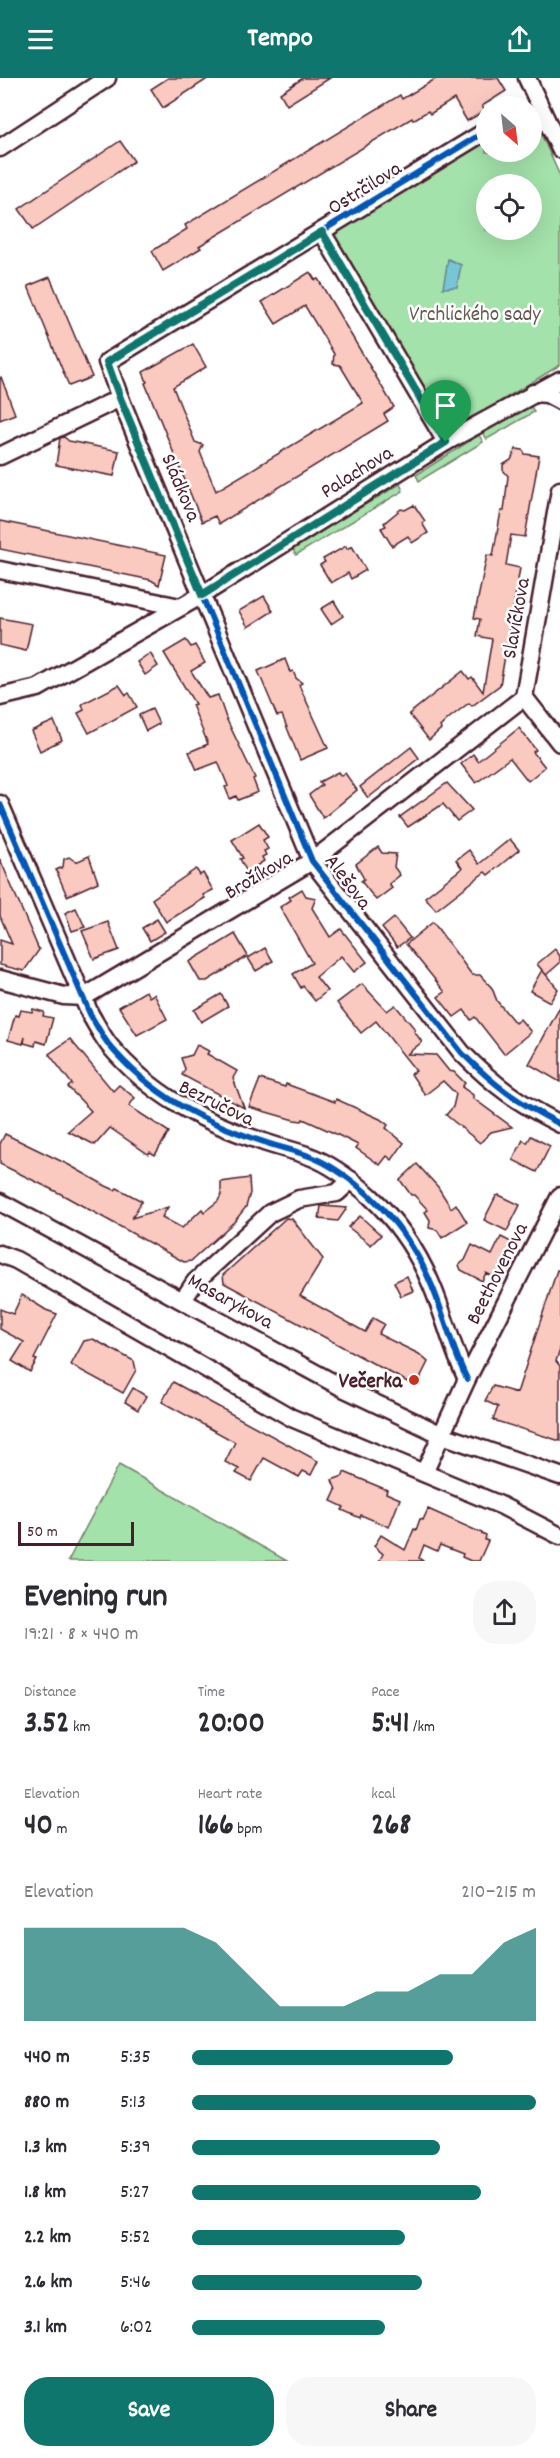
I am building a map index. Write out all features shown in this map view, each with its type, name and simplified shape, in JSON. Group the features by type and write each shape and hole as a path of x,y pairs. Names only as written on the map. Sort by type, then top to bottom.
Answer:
{"street":[{"path":"0,148 106,78"},
{"path":"526,78 530,96"},
{"path":"542,120 560,150"},
{"name":"Ostrčilova","path":"120,398 107,362 476,137"},
{"path":"322,232 446,442"},
{"name":"Palachova","path":"0,697 38,688 202,595 446,442 560,380"},
{"path":"533,393 547,394 560,400"},
{"path":"0,456 120,398"},
{"name":"Sládkova","path":"120,398 202,595"},
{"name":"Slavíčkova","path":"524,697 560,490"},
{"path":"0,570 180,607"},
{"name":"Alešova","path":"202,595 312,861 462,1053 489,1081 518,1102 560,1124"},
{"path":"524,697 560,742"},
{"name":"Brožíkova","path":"84,997 312,861 524,697"},
{"name":"Bezručova","path":"0,804 90,1014 108,1044 148,1084 182,1108 261,1142 312,1157 351,1180 394,1221 414,1250 432,1285 455,1355 467,1379"},
{"path":"0,979 64,996 84,997"},
{"path":"183,1300 195,1282 270,1213 299,1199 337,1193 351,1180"},
{"name":"Beethovenova","path":"442,1435 467,1379 560,1196"},
{"name":"Masarykova","path":"0,1202 343,1388 442,1435 560,1476"},
{"path":"0,1254 16,1260 292,1418 500,1505 560,1536"},
{"path":"424,1473 442,1435"}],"green space":[{"name":"Vrchlického sady","path":"542,136 560,176 560,365 460,426 451,428 442,423 336,243 333,233 476,145 476,162 542,162"},
{"path":"530,405 534,412 487,439 483,433"},
{"path":"479,435 483,442 419,481 416,475"},
{"path":"400,484 403,491 296,555 292,548"},
{"path":"119,1465 287,1561 68,1561"}],"water":[{"path":"448,259 461,265 457,287 443,288"}],"building":[{"path":"168,78 209,78 163,108 151,89"},
{"path":"303,78 330,78 287,105 280,93"},
{"path":"437,78 498,78 506,91 498,96 476,96 476,116 467,121 454,99 430,114 428,111 413,120 412,118 199,246 201,248 163,271 152,251 187,229 185,225 400,95 402,99"},
{"path":"120,141 134,161 33,229 19,209"},
{"path":"310,272 315,280 318,279 394,407 384,414 388,421 219,524 215,516 202,522 145,383 147,382 143,372 193,344 206,367 173,387 195,442 203,445 200,452 216,491 363,403 340,365 333,364 334,354 305,306 276,324 262,302"},
{"path":"50,277 92,377 69,386 28,286"},
{"path":"0,378 15,414 0,420"},
{"path":"64,437 69,441 119,451 114,476 56,465 60,438"},
{"path":"516,449 523,450 525,454 539,456 525,537 511,535 506,565 520,568 500,685 472,706 469,703 448,719 429,740 409,714 463,671 469,679 472,677 483,692 492,639 477,636 480,619 474,618 487,555 493,556 501,511 504,511 508,476 503,470 503,465 511,460"},
{"path":"414,505 425,521 422,523 428,533 412,543 408,536 392,546 381,528 386,526 384,523 401,509 405,510"},
{"path":"0,521 166,555 159,585 151,580 0,549"},
{"path":"346,546 347,549 352,546 366,570 351,579 348,573 331,583 320,565 325,562 323,559"},
{"path":"264,596 273,611 248,627 239,611"},
{"path":"334,601 343,616 331,624 321,609"},
{"path":"0,618 32,624 26,651 0,645"},
{"path":"186,640 191,647 195,645 205,663 191,671 208,698 218,695 226,718 255,778 253,779 258,792 238,800 236,796 230,799 225,787 228,786 218,762 197,770 189,752 208,744 192,705 195,704 164,653"},
{"path":"150,653 158,666 145,675 137,662"},
{"path":"285,659 290,672 293,671 302,683 299,685 328,748 300,760 282,715 277,716 258,671"},
{"path":"119,685 126,695 129,693 137,707 89,733 78,713 84,710 82,704"},
{"path":"152,709 159,724 146,731 139,715"},
{"path":"54,721 62,740 40,751 31,731"},
{"path":"519,728 536,750 533,752 545,767 528,781 510,758 476,783 461,764 473,754 478,761"},
{"path":"411,747 419,758 368,798 360,787"},
{"path":"338,772 341,776 345,773 357,790 323,818 309,795 322,785 319,782"},
{"path":"447,783 472,810 457,821 443,804 408,827 400,817"},
{"path":"259,823 268,837 263,840 268,849 264,851 266,855 262,857 264,861 247,872 240,859 243,858 232,840"},
{"path":"510,839 519,850 488,875 485,872 436,910 425,897 462,868 456,860 469,850 479,864"},
{"path":"378,847 382,853 396,854 394,867 400,875 389,884 392,888 376,900 361,881 364,879 356,864"},
{"path":"89,856 98,882 67,896 56,870 63,867 64,859 69,857 76,862"},
{"path":"0,859 39,950 24,971 0,965 0,940 12,944 0,916"},
{"path":"196,869 200,875 203,873 213,890 203,895 205,898 166,922 152,899"},
{"path":"302,889 306,896 316,898 312,908 330,937 341,929 367,962 354,972 341,956 316,977 327,991 315,1001 303,986 301,988 293,974 312,963 280,907 291,900 289,897"},
{"path":"76,908 85,927 72,931 65,913"},
{"path":"394,918 410,938 397,947 382,928"},
{"path":"157,919 165,932 150,941 142,928"},
{"path":"108,922 119,950 94,959 82,931"},
{"path":"433,922 472,975 480,975 492,988 497,1001 515,1023 520,1019 531,1032 504,1054 475,1017 471,1020 464,1010 454,1017 438,997 445,992 406,944"},
{"path":"235,934 248,956 207,981 200,981 189,962"},
{"path":"265,948 273,961 256,971 248,958"},
{"path":"555,949 560,956 560,963 546,975 537,964"},
{"path":"542,970 558,989 550,1002 530,991"},
{"path":"362,984 387,1011 395,1005 415,1029 414,1031 422,1042 407,1054 436,1055 449,1071 454,1072 465,1083 462,1087 473,1095 473,1098 512,1127 491,1132 480,1143 446,1115 453,1107 456,1094 443,1081 425,1095 411,1074 416,1071 376,1021 361,1033 337,1003"},
{"path":"146,991 149,997 154,994 167,1019 137,1035 119,1007"},
{"path":"221,994 228,1006 201,1022 194,1010"},
{"path":"560,1007 560,1082 529,1064"},
{"path":"33,1009 44,1012 43,1016 53,1018 46,1044 36,1041 35,1046 24,1043 25,1037 23,1044 8,1040 15,1015 19,1016 21,1010 32,1012"},
{"path":"70,1039 113,1091 119,1085 135,1098 129,1106 169,1132 155,1155 150,1152 148,1154 110,1128 95,1145 68,1131 91,1111 68,1087 72,1084 49,1054"},
{"path":"197,1045 209,1051 207,1054 237,1071 233,1078 244,1108 182,1075 185,1069 181,1058 192,1055"},
{"path":"260,1079 285,1087 286,1084 335,1102 336,1099 380,1119 388,1125 386,1128 404,1143 392,1160 387,1156 380,1165 356,1148 358,1145 303,1119 302,1121 294,1120 249,1107"},
{"path":"5,1134 106,1186 115,1190 117,1188 142,1201 132,1218 168,1207 162,1217 182,1228 202,1209 204,1212 218,1201 221,1195 221,1182 249,1178 250,1193 246,1207 235,1221 191,1261 184,1262 61,1194 0,1164 0,1144"},
{"path":"531,1136 550,1146 537,1172 513,1160 523,1140 527,1143"},
{"path":"417,1164 438,1187 451,1208 456,1204 467,1222 442,1238 437,1230 429,1228 430,1220 425,1212 428,1210 414,1195 411,1195 400,1180"},
{"path":"499,1195 520,1205 507,1231 484,1220 496,1196"},
{"path":"321,1206 347,1208 338,1221 319,1219"},
{"path":"360,1216 381,1235 371,1245 348,1227"},
{"path":"286,1218 292,1219 323,1259 300,1296 365,1332 373,1318 384,1324 378,1334 419,1354 428,1362 421,1381 415,1386 224,1283 223,1275"},
{"path":"501,1237 513,1243 496,1278 486,1273 482,1281 461,1270 459,1265 465,1260 472,1245 492,1255"},
{"path":"557,1270 560,1271 560,1350 556,1361 560,1366 560,1441 493,1420 498,1407 485,1401 493,1386 517,1393"},
{"path":"407,1276 413,1291 401,1296 394,1282"},
{"path":"22,1295 57,1314 34,1359 37,1360 30,1372 12,1361 24,1342 0,1329 0,1309 13,1314"},
{"path":"93,1339 134,1361 136,1370 123,1393 71,1365 84,1341"},
{"path":"173,1382 318,1461 311,1475 303,1471 299,1477 264,1458 251,1481 236,1473 239,1469 225,1462 235,1442 162,1402"},
{"path":"133,1388 146,1396 138,1410 125,1402"},
{"path":"344,1472 387,1490 386,1493 400,1499 389,1527 342,1510 344,1507 331,1501 336,1490 332,1480 343,1476"},
{"path":"428,1509 486,1535 485,1540 488,1541 479,1561 471,1561 462,1557 463,1554 440,1545 437,1551 424,1545 419,1558 423,1561 379,1561 383,1554 374,1546 381,1535 405,1550 414,1529 416,1530 420,1519 423,1520"}],"cycle path":[{"path":"476,137 107,362 312,861 462,1053 508,1093 560,1124"},
{"path":"0,804 90,1014 109,1045 142,1078 178,1104 218,1125 317,1159 341,1173 370,1196 398,1226 420,1261 432,1286 467,1379"}],"place":[{"name":"Večerka","path":"414,1380"}],"route":[{"path":"322,232 446,442 202,595 107,362 322,232"}]}
